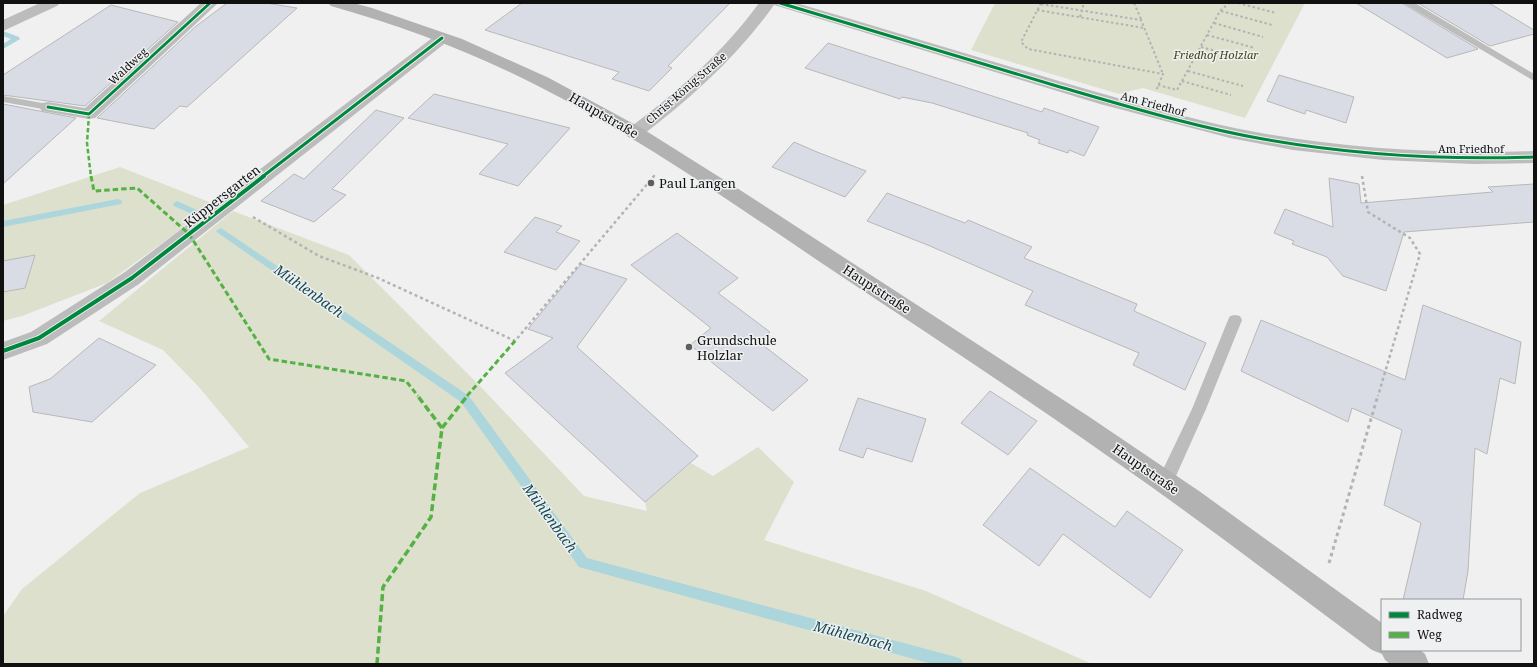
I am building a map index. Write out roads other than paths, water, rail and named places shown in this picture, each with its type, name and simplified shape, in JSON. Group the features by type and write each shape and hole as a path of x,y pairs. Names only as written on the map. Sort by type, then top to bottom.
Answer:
{"main road":[{"name":"Hauptstraße","path":"336,3 374,13 505,63 572,96 634,133 1033,391 1166,482 1381,639"},
{"path":"1396,651 1415,664"}],"street":[{"path":"9,24 52,3"},
{"name":"Waldweg","path":"48,107 89,114 210,3"},
{"name":"Christ-König-Straße","path":"634,133 707,72 751,28 767,3"},
{"name":"Am Friedhof","path":"780,3 1162,116 1221,131 1292,144 1358,153 1467,159 1534,157"},
{"name":"Küppersgarten","path":"3,351 39,338 85,310 132,278 228,202 442,38"}],"lane":[{"path":"1408,3 1534,78"},
{"path":"3,99 48,107"},
{"path":"1166,482 1199,409 1235,320"}],"waterway":[{"name":"Mühlenbach","path":"3,33 16,39 3,47"},
{"name":"Mühlenbach","path":"3,224 118,202"},
{"name":"Mühlenbach","path":"177,204 196,213"},
{"name":"Mühlenbach","path":"221,231 465,399 583,563 956,664"}],"place":[{"name":"Paul Langen","path":"651,183"},
{"name":"Grundschule Holzlar","path":"689,347"}],"park label":[{"name":"Friedhof Holzlar","path":"1216,55"}]}
